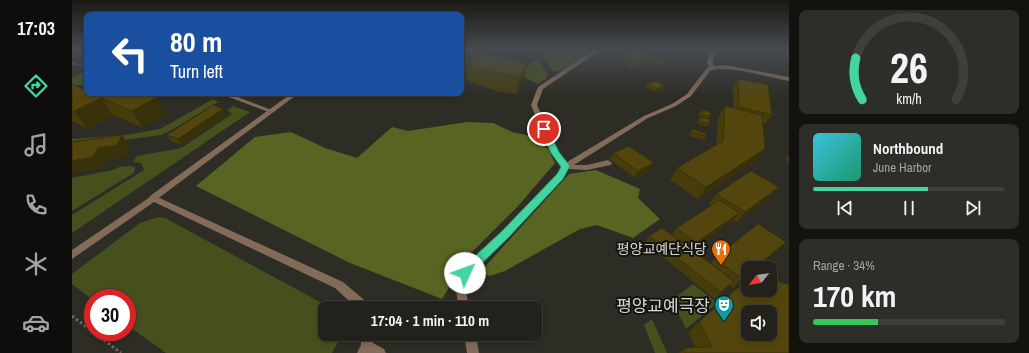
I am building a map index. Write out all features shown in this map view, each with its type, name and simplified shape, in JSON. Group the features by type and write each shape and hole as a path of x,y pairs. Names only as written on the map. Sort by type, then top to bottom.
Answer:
{"street":[{"path":"574,65 540,88 534,105 555,153 566,166 578,169 592,168 608,163"},
{"path":"463,301 461,290 465,273 506,234 560,176 566,166 646,117 674,105 689,95 708,70 712,68 726,67 789,80"},
{"path":"229,96 271,111"},
{"path":"72,254 153,198 292,96"},
{"path":"153,198 339,285 357,301"},
{"path":"471,341 473,353"},
{"path":"365,344 380,353"}],"path":[{"path":"72,316 121,353"}],"green space":[{"path":"528,65 542,65 548,75 547,78 538,84 520,75"},
{"path":"549,65 570,65 558,71 553,72"},
{"path":"84,72 84,85 72,85 72,77"},
{"path":"213,99 218,102 161,135 72,147 72,139 126,135 160,129"},
{"path":"233,106 250,112 72,233 72,215 144,170 141,163 133,162 137,156 181,148 232,114 227,110"},
{"path":"467,122 493,123 512,132 530,136 548,149 555,163 519,205 457,267 451,284 442,299 350,263 196,186 255,137 291,132 325,148 357,158 392,127 408,131"},
{"path":"119,167 135,167 134,173 72,211 72,178 113,170"},
{"path":"596,170 640,189 638,198 660,219 633,238 597,225 580,229 505,271 489,276 481,271 569,174"},
{"path":"158,217 165,218 318,301 318,341 338,341 332,353 166,353 136,331 136,289 84,289 84,293 72,284 72,274 140,223"},
{"path":"693,284 717,303 686,329 672,300"},
{"path":"652,319 667,353 655,353 644,325"}],"building":[{"path":"472,65 526,65 519,77 500,74"},
{"path":"738,79 768,85 772,115 739,107"},
{"path":"655,81 665,86 657,89 647,84"},
{"path":"72,84 84,90 84,96 151,96 156,98 132,111 102,98 74,111 72,110"},
{"path":"213,105 223,109 178,139 167,135"},
{"path":"725,106 762,115 765,149 706,187 677,168 723,141"},
{"path":"705,110 710,112 711,115 703,115 699,112"},
{"path":"701,117 710,119 710,122 702,122 699,119"},
{"path":"692,129 706,133 706,136 691,132"},
{"path":"122,135 117,145 98,148 93,157 72,161 72,142"},
{"path":"629,146 654,163 638,171 613,153"},
{"path":"751,171 779,187 745,212 716,194"},
{"path":"719,200 739,213 696,243 677,228"},
{"path":"758,224 786,242 763,261 741,261 741,278 715,258"},
{"path":"662,228 734,281 721,292 649,236"},
{"name":"평양교예극장","path":"777,281 789,285 789,353 686,353 684,348 712,347 699,322 741,285 741,297 777,297"}],"place":[{"name":"평양교예단식당","path":"721,266"},
{"name":"평양교예극장","path":"724,322"}],"route":[{"path":"465,273 506,234 560,176 566,166 555,153 544,129"}]}
